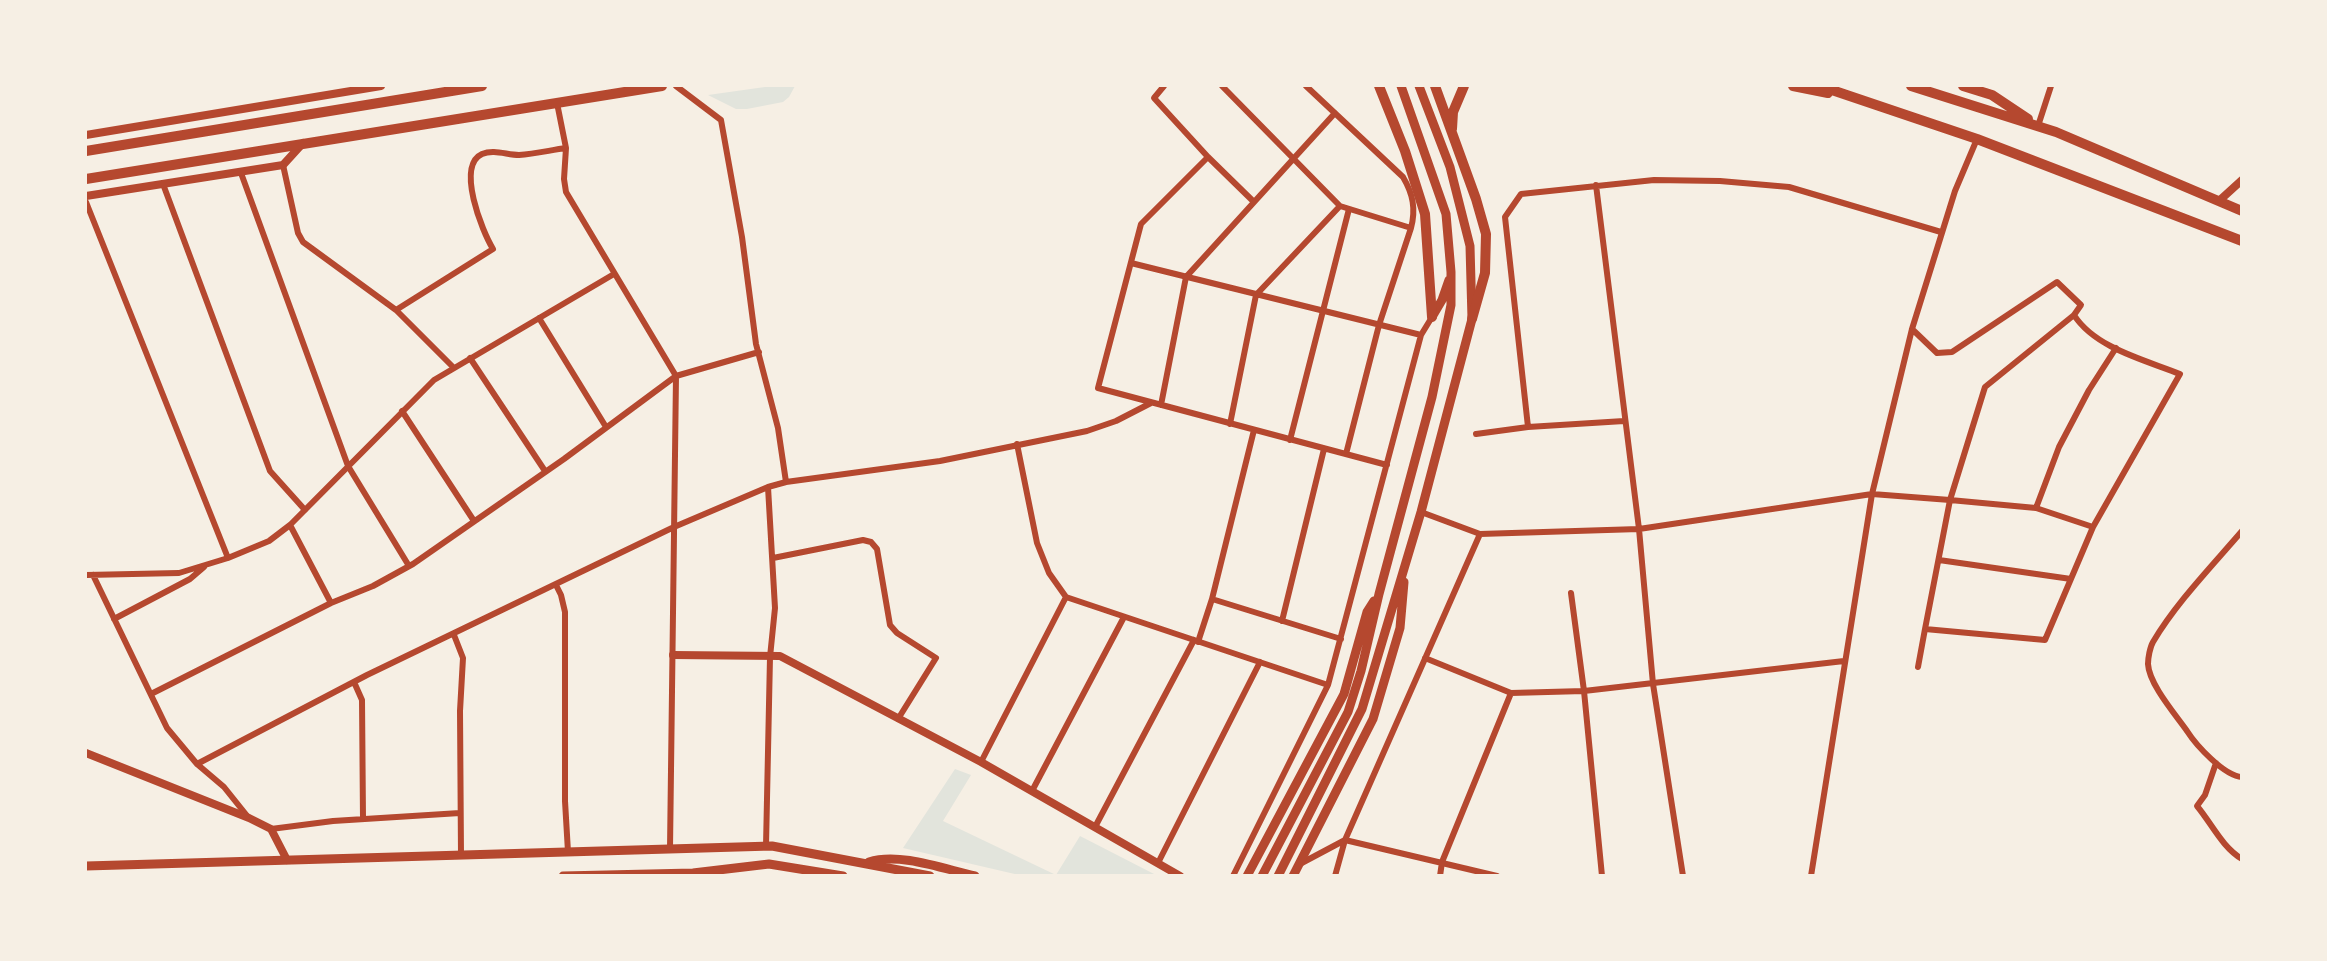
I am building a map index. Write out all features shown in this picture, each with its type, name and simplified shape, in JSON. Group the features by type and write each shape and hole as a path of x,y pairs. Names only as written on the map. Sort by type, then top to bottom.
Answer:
{"highway":[{"path":"86,151 482,86"},
{"path":"86,179 662,86"},
{"path":"1379,86 1405,152 1425,214 1432,317"},
{"path":"1435,86 1476,199 1486,234 1485,273 1472,319"},
{"path":"1452,135 1453,112 1464,86"},
{"path":"1793,86 1868,101"},
{"path":"1820,86 1977,139 2241,241"},
{"path":"1911,86 2038,126 2220,200 2241,211"},
{"path":"1963,86 1992,95 2038,126"}],"main road":[{"path":"1262,876 1348,712 1361,671 1379,594 1432,397 1451,305 1446,213 1401,86"},
{"path":"1278,876 1362,709 1421,512 1472,319 1470,246 1461,203 1450,167 1419,86"},
{"path":"1432,317 1442,300 1451,272"},
{"path":"1293,876 1373,719 1400,628 1405,564"},
{"path":"1247,876 1344,694 1367,612 1379,594"},
{"path":"673,655 780,656 981,762 1177,875"},
{"path":"86,866 766,846 867,862 930,876"},
{"path":"867,862 878,859 898,859 975,876"},
{"path":"563,876 693,874 769,864 838,875"}],"street":[{"path":"86,135 381,86"},
{"path":"676,86 720,120 742,237 759,352 777,428 786,483"},
{"path":"1164,86 1154,98 1208,157 1254,202"},
{"path":"1222,86 1340,206 1411,228"},
{"path":"1306,86 1403,177 1412,192 1414,215 1411,228 1379,324 1346,454"},
{"path":"2038,126 2051,86"},
{"path":"557,103 566,148 564,179 566,192 676,376 670,849"},
{"path":"1161,405 1186,277 1335,113"},
{"path":"1811,876 1872,494 1912,329 1955,191 1977,139"},
{"path":"86,196 283,165 304,143"},
{"path":"396,310 493,249 486,237 473,196 470,170 474,160 483,153 519,155 566,148"},
{"path":"1208,157 1141,224 1098,388 1387,465"},
{"path":"283,165 298,233 303,243 396,310 454,368"},
{"path":"241,173 348,466 410,566"},
{"path":"1528,427 1505,217 1521,195 1654,180 1720,181 1789,187 1941,232"},
{"path":"2220,200 2241,180"},
{"path":"162,184 270,471 305,510"},
{"path":"1596,186 1639,529 1653,684 1683,876"},
{"path":"86,202 228,558"},
{"path":"1230,424 1257,295 1340,206"},
{"path":"1290,440 1349,209"},
{"path":"1131,263 1421,335"},
{"path":"249,818 224,787 196,764 167,728 114,619 89,575 179,573 228,558 269,541 290,525 434,380 615,274"},
{"path":"1912,329 1937,353 1952,352 2057,282 2081,304 2074,315 1985,387 1950,500 1917,667"},
{"path":"1925,629 2045,640 2093,527 2180,374 2116,348 2082,328 2074,315"},
{"path":"1233,876 1328,685 1421,335 1432,317"},
{"path":"539,318 606,427"},
{"path":"2036,508 2059,447 2089,390 2116,348"},
{"path":"151,694 330,603 374,586 410,566 676,376 759,352"},
{"path":"470,358 545,471"},
{"path":"196,764 354,682 674,527 768,487 940,461 1087,431 1116,422 1151,403"},
{"path":"402,411 474,521"},
{"path":"1476,434 1528,427 1624,421"},
{"path":"1095,827 1196,641 1212,599 1254,430"},
{"path":"1017,444 1037,543 1049,573 1066,597 1328,685"},
{"path":"1282,621 1324,448"},
{"path":"766,846 770,657 775,608 768,487"},
{"path":"1421,512 1480,534 1639,529 1872,494 2036,508 2093,527"},
{"path":"290,525 330,603"},
{"path":"2241,531 2185,599 2152,644 2148,664 2153,681 2192,738 2216,763 2237,777 2241,777"},
{"path":"1335,876 1345,840 1480,534"},
{"path":"773,558 863,540 876,546 890,625 897,633 936,658 898,719"},
{"path":"1939,560 2072,579"},
{"path":"114,619 190,579 207,565"},
{"path":"556,585 565,612 565,801 568,852"},
{"path":"1571,593 1584,691 1602,876"},
{"path":"981,762 1066,597"},
{"path":"1212,599 1341,639"},
{"path":"1032,791 1124,617"},
{"path":"454,635 463,658 460,711 461,855"},
{"path":"1425,658 1511,693 1584,691 1844,661"},
{"path":"1158,863 1260,662"},
{"path":"354,682 362,700 363,819"},
{"path":"1440,876 1442,862 1511,693"},
{"path":"86,753 249,818 271,829 363,819 460,813"},
{"path":"2216,763 2205,795 2197,806 2222,842 2241,860"},
{"path":"271,829 287,860"},
{"path":"1298,866 1345,840 1497,876"}],"shaded area":[{"path":"772,86 795,86 783,102 747,109 736,109 708,95"},
{"path":"955,769 971,775 943,821 1056,875 1019,875 903,848"},
{"path":"1080,836 1156,875 1056,875"}]}
